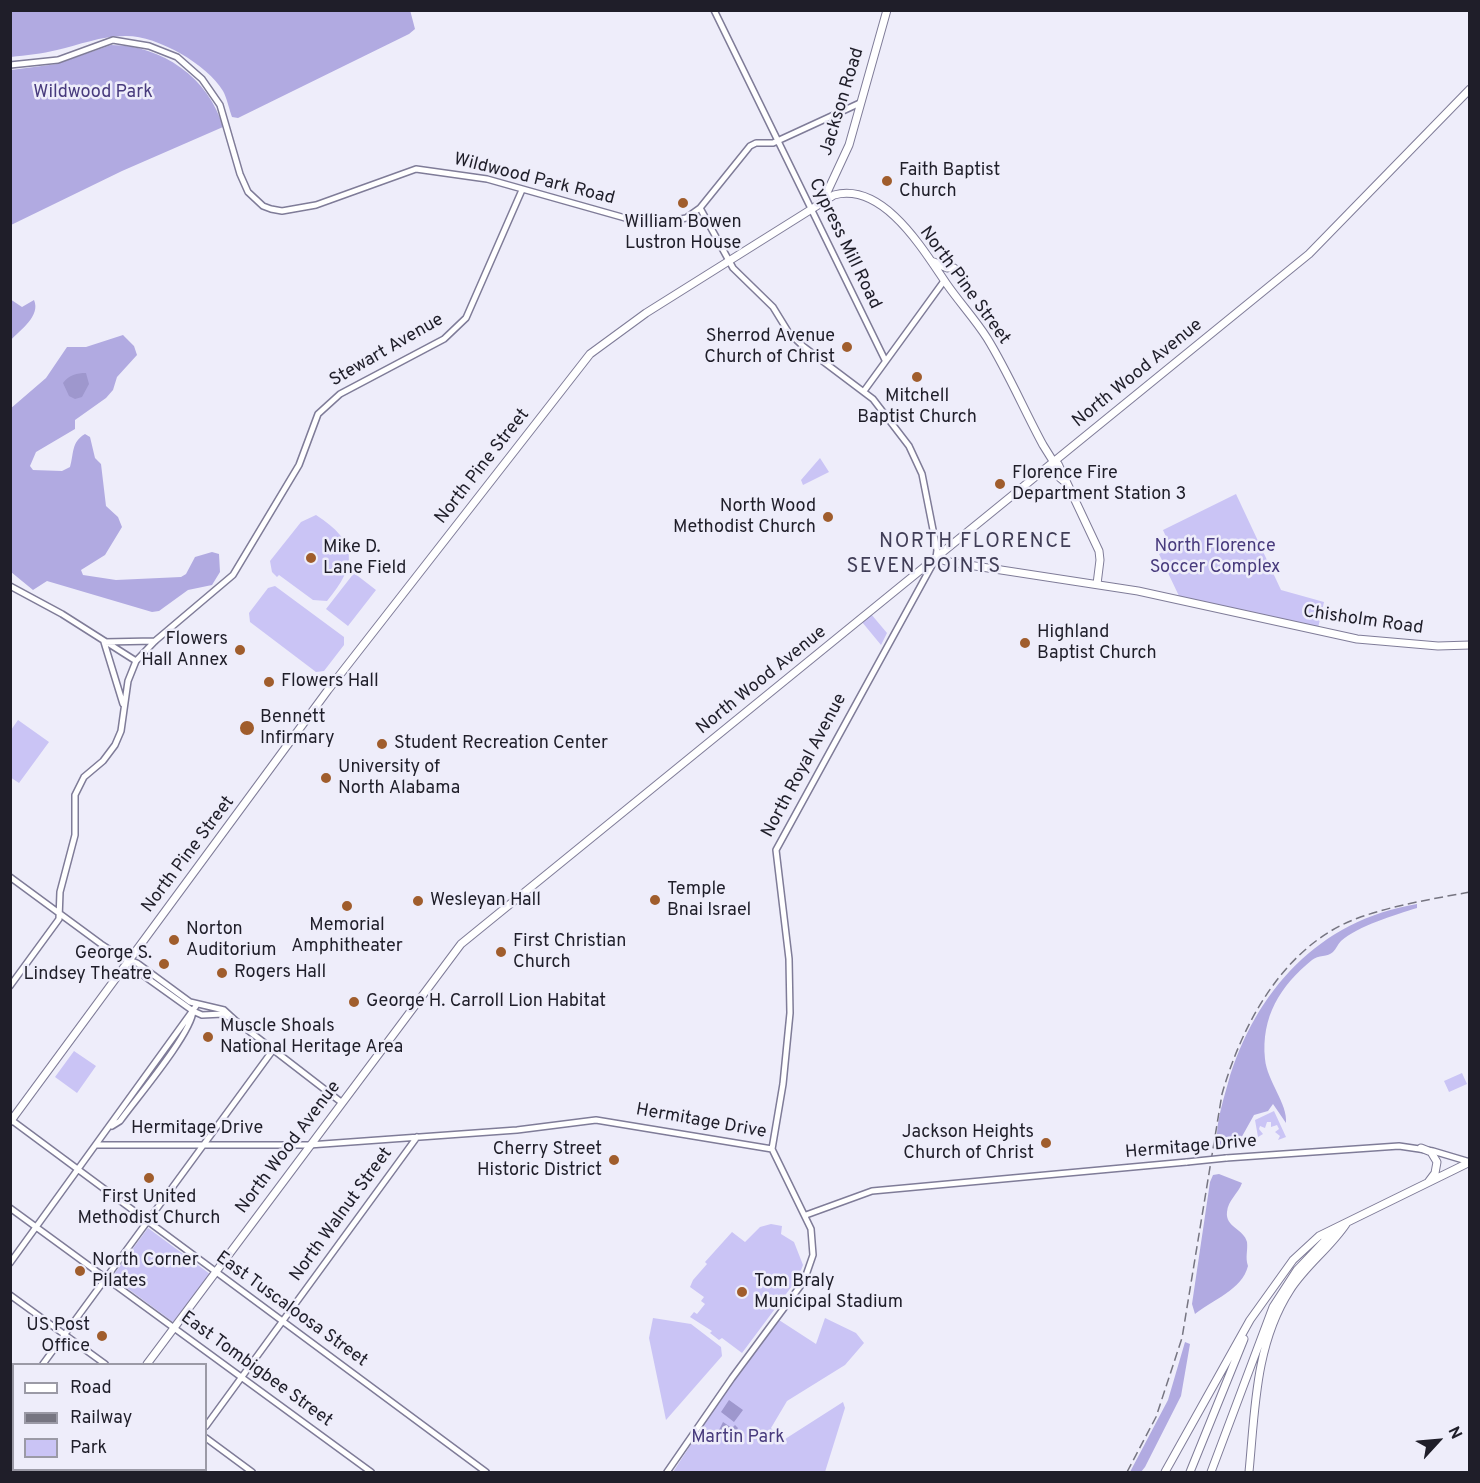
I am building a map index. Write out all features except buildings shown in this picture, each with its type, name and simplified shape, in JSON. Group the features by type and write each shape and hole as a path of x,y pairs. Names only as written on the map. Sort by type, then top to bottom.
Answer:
{"main road":[{"name":"Jackson Road","path":"823,201 849,145 887,10"},
{"name":"North Wood Avenue","path":"148,1363 461,944 1309,254 1470,89"},
{"name":"North Pine Street","path":"11,1120 372,631 590,354 646,313 823,201 844,192 855,193 876,201 914,238 933,261 944,281 989,341 1053,461 1059,477 1065,482 1100,555 1096,584"},
{"path":"933,261 946,268 954,268"},
{"name":"Chisholm Road","path":"936,558 949,562 1096,584 1357,639 1438,646 1470,645"},
{"path":"1421,1148 1431,1152 1437,1162 1435,1173 1427,1183"},
{"path":"1211,1473 1273,1307 1297,1270 1333,1232 1348,1221 1469,1162"},
{"path":"1249,1473 1259,1374 1270,1329 1280,1307 1298,1278 1338,1236 1348,1221"},
{"path":"1165,1472 1267,1294 1307,1246 1319,1236 1333,1232"},
{"path":"1190,1473 1244,1339 1267,1294"}],"street":[{"name":"Cypress Mill Road","path":"714,10 885,360"},
{"name":"Wildwood Park Road","path":"10,65 58,60 113,40 149,46 177,57 202,79 220,105 240,174 248,192 262,206 282,210 324,203 416,169 473,176 650,225 686,218 700,208 750,146 778,141 860,103"},
{"name":"Stewart Avenue","path":"136,662 155,641 233,574 299,465 318,414 340,394 444,339 461,324 522,190"},
{"path":"700,208 728,261 739,276 773,307 796,341 864,391 889,418 916,460 927,495 936,558"},
{"path":"864,391 944,281"},
{"name":"North Royal Avenue","path":"772,1149 783,1083 790,1013 789,959 776,850 936,558"},
{"path":"913,575 920,578 922,583"},
{"path":"10,586 62,614 136,662 128,681 121,730 116,745 103,761 84,777 75,795 75,835 60,892 60,914 10,986"},
{"path":"104,642 155,641"},
{"path":"104,642 124,707"},
{"path":"10,877 129,961 133,968 194,1008 209,1015"},
{"path":"194,1008 224,1010 341,1102"},
{"path":"10,1263 97,1145 111,1127 120,1121 190,1023 194,1008"},
{"path":"111,1127 114,1116 194,1008"},
{"path":"190,1023 209,1015 223,1014 236,1021"},
{"path":"171,1038 177,1042"},
{"path":"44,1363 273,1050"},
{"name":"East Tuscaloosa Street","path":"11,1120 486,1473"},
{"name":"Hermitage Drive","path":"97,1145 309,1145 596,1120 772,1149 806,1215 872,1191 1226,1158 1370,1147 1421,1148 1469,1162"},
{"name":"North Walnut Street","path":"207,1425 417,1137"},
{"name":"East Tombigbee Street","path":"10,1208 371,1473"},
{"path":"667,1473 732,1378 804,1281 811,1266 814,1243 806,1215"},
{"path":"10,1295 102,1363"},
{"path":"207,1439 252,1473"}],"green space":[{"path":"410,10 415,29 409,34 238,118 232,117 223,91 205,71 180,53 151,40 116,36 46,52 11,57 11,11"},
{"name":"Wildwood Park","path":"111,45 148,51 181,68 207,94 223,127 122,171 11,225 11,70 57,64"},
{"path":"10,299 22,307 34,300 35,306 35,312 29,322 11,340"},
{"path":"123,335 134,346 137,355 117,377 113,390 106,398 75,420 75,429 36,452 30,466 33,470 62,471 70,467 74,449 80,437 85,434 90,437 95,458 101,464 106,506 118,517 122,527 105,555 81,570 83,575 116,580 181,577 186,574 195,557 212,552 219,554 220,572 212,585 188,590 159,611 152,612 47,581 33,590 11,572 10,409 46,378 67,347 86,347"},
{"path":"820,458 829,472 803,485 801,480"},
{"name":"North Florence Soccer Complex","path":"1236,494 1281,590 1324,602 1318,628 1179,596 1159,554 1171,548 1163,530"},
{"name":"Mike D. Lane Field","path":"316,515 340,535 349,554 344,576 327,601 313,600 279,575 277,577 272,572 270,561 301,522"},
{"path":"354,573 376,590 348,626 326,609"},
{"path":"275,586 344,637 344,645 324,671 316,672 250,622 249,613 268,588"},
{"path":"871,614 887,633 881,645 862,622"},
{"path":"18,720 49,742 19,783 10,777 11,730"},
{"path":"1417,904 1417,908 1357,930 1341,941 1333,952 1312,960 1291,981 1282,992 1270,1016 1265,1044 1265,1059 1269,1076 1284,1108 1286,1123 1273,1104 1268,1111 1254,1115 1240,1140 1225,1141 1218,1147 1217,1132 1228,1083 1255,1018 1274,990 1296,965 1321,943 1350,926 1382,913"},
{"path":"74,1051 96,1066 77,1093 55,1077"},
{"path":"1462,1073 1467,1084 1449,1092 1444,1081"},
{"path":"1274,1111 1286,1137 1278,1140 1280,1136 1275,1132 1279,1129 1277,1125 1271,1127 1271,1122 1267,1122 1265,1128 1260,1126 1259,1129 1263,1134 1258,1137 1255,1120"},
{"path":"1219,1174 1242,1183 1229,1204 1227,1217 1247,1242 1248,1266 1240,1282 1195,1314 1192,1304 1210,1182 1213,1175"},
{"name":"Tom Braly Municipal Stadium","path":"771,1224 782,1226 781,1234 794,1242 803,1265 798,1278 742,1353 722,1338 719,1340 710,1333 712,1331 690,1317 694,1312 697,1314 705,1304 701,1301 704,1297 690,1287 707,1264 705,1262 732,1232 745,1242 760,1227"},
{"path":"148,1228 210,1274 173,1322 112,1277"},
{"path":"653,1318 691,1324 721,1347 722,1356 666,1420 649,1338"},
{"name":"Martin Park","path":"825,1318 856,1333 864,1343 845,1365 787,1401 771,1428 782,1441 843,1402 845,1408 825,1472 673,1472 727,1389 779,1320 816,1344"},
{"path":"1185,1342 1190,1344 1181,1396 1145,1467 1141,1472 1130,1472 1168,1400"}],"shaded area":[{"path":"86,373 89,384 82,397 75,399 69,396 63,383 73,375"},
{"path":"729,1400 743,1410 734,1422 721,1412"},
{"path":"723,1422 732,1428 735,1425 738,1428 731,1438 719,1430"}],"railway":[{"path":"1127,1472 1156,1417 1182,1338 1222,1094 1241,1041 1254,1015 1288,967 1308,947 1332,930 1385,909 1470,892"}],"place":[{"name":"Faith Baptist Church","path":"887,181"},
{"name":"William Bowen Lustron House","path":"683,203"},
{"name":"Sherrod Avenue Church of Christ","path":"847,347"},
{"name":"Mitchell Baptist Church","path":"917,377"},
{"name":"Florence Fire Department Station 3","path":"1000,484"},
{"name":"North Wood Methodist Church","path":"828,517"},
{"name":"Mike D. Lane Field","path":"311,558"},
{"name":"Highland Baptist Church","path":"1025,643"},
{"name":"Flowers Hall Annex","path":"240,650"},
{"name":"Flowers Hall","path":"269,682"},
{"name":"Bennett Infirmary","path":"247,728"},
{"name":"Student Recreation Center","path":"382,744"},
{"name":"University of North Alabama","path":"326,778"},
{"name":"Temple Bnai Israel","path":"655,900"},
{"name":"Wesleyan Hall","path":"418,901"},
{"name":"Memorial Amphitheater","path":"347,906"},
{"name":"Norton Auditorium","path":"174,940"},
{"name":"First Christian Church","path":"501,952"},
{"name":"George S. Lindsey Theatre","path":"164,964"},
{"name":"Rogers Hall","path":"222,973"},
{"name":"George H. Carroll Lion Habitat","path":"354,1002"},
{"name":"Muscle Shoals National Heritage Area","path":"208,1037"},
{"name":"Jackson Heights Church of Christ","path":"1046,1143"},
{"name":"Cherry Street Historic District","path":"614,1160"},
{"name":"First United Methodist Church","path":"149,1178"},
{"name":"North Corner Pilates","path":"80,1271"},
{"name":"Tom Braly Municipal Stadium","path":"742,1292"},
{"name":"US Post Office","path":"102,1336"}],"district":[{"name":"NORTH FLORENCE","path":"976,543"},
{"name":"SEVEN POINTS","path":"924,568"}]}
